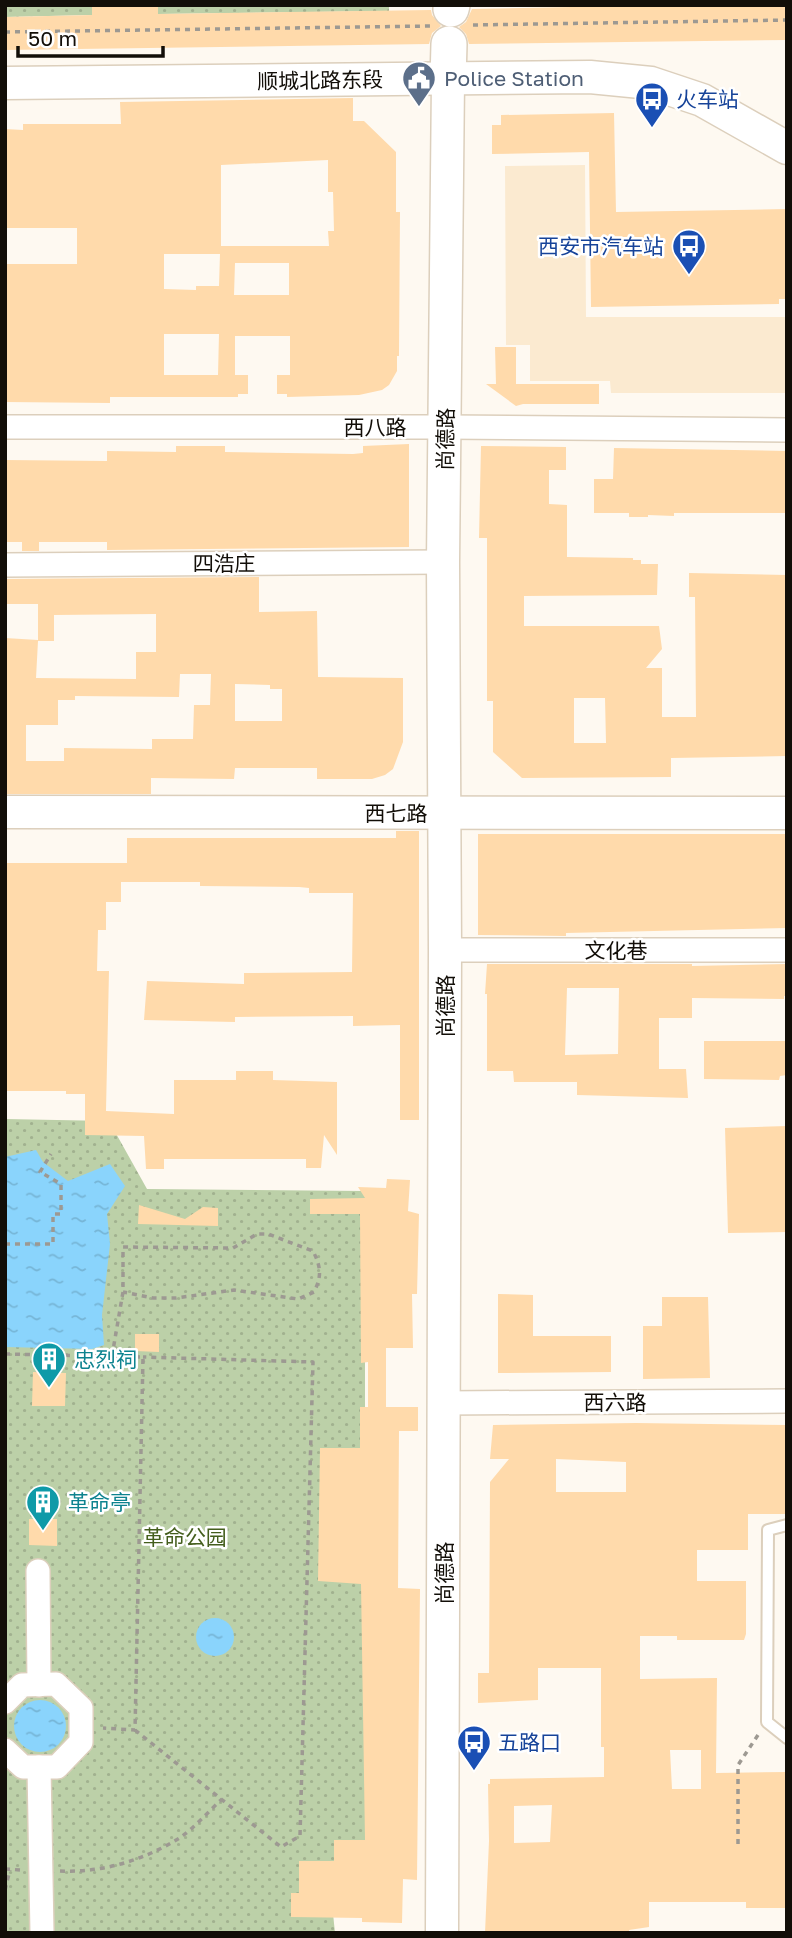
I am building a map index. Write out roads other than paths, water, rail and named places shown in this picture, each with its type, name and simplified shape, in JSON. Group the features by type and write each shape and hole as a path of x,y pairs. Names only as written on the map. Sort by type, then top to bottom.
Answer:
{"main road":[{"path":"448,79 451,22"}],"street":[{"name":"顺城北路东段","path":"5,83 590,77 651,83 702,100 787,148"},
{"name":"尚德路","path":"442,1933 445,950 443,562 448,79"},
{"name":"西八路","path":"5,427 787,430"},
{"name":"四浩庄","path":"5,565 443,562"},
{"name":"西七路","path":"5,812 787,813"},
{"name":"文化巷","path":"445,950 787,950"},
{"name":"西六路","path":"444,1403 787,1401"},
{"path":"38,1571 38,1685"},
{"path":"5,1702 22,1685 56,1684 81,1708 81,1742 57,1767 23,1767 5,1750"},
{"path":"39,1767 42,1933"}],"lane":[{"path":"787,1525 768,1530 767,1722 787,1738"}],"water":[{"path":"36,1150 43,1162 68,1181 110,1164 125,1186 107,1214 110,1244 102,1315 104,1345 92,1349 5,1347 5,1157"},
{"path":"215,1618 229,1623 234,1637 229,1651 215,1656 201,1651 196,1637 201,1623"},
{"path":"40,1700 50,1702 58,1708 64,1716 64,1736 58,1744 50,1750 40,1752 30,1750 22,1744 16,1736 14,1726 16,1716 22,1708 30,1702"}],"place":[{"name":"Police Station","path":"419,108"},
{"name":"火车站","path":"652,129"},
{"name":"西安市汽车站","path":"689,276"},
{"name":"忠烈祠","path":"49,1389"},
{"name":"革命亭","path":"43,1532"},
{"name":"五路口","path":"474,1772"}],"park label":[{"name":"革命公园","path":"185,1537"}]}
